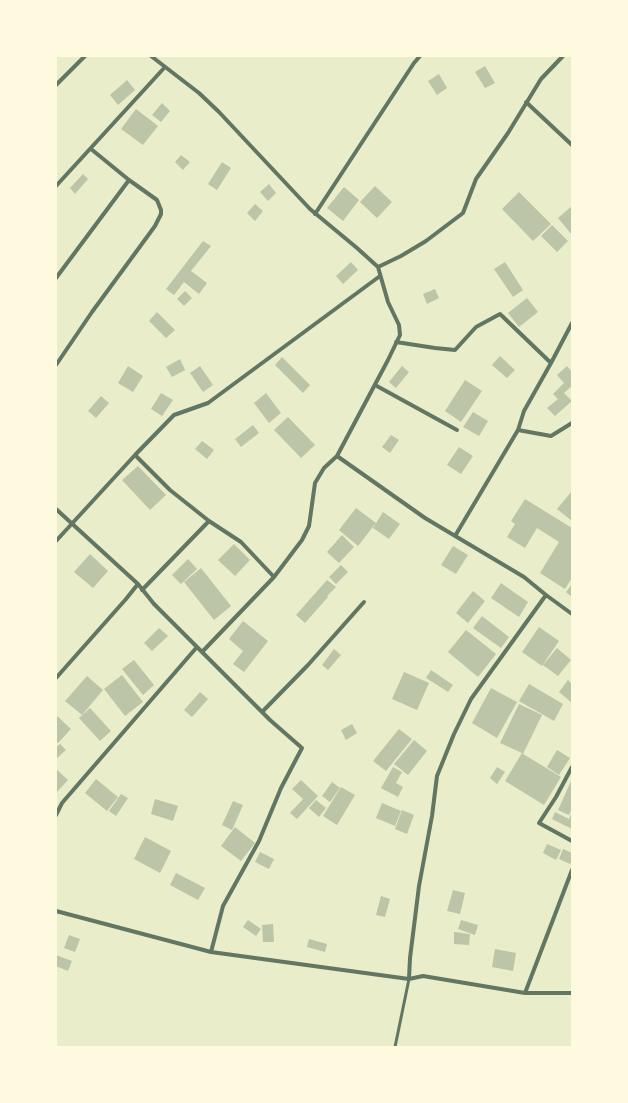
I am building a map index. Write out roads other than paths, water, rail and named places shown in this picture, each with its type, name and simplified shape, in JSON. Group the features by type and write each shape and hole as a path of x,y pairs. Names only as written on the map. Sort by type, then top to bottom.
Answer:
{"street":[{"path":"56,85 85,56"},
{"path":"151,56 219,112 315,214 378,267 388,302 399,325 400,335 337,456 324,468 316,483 309,526 302,540 274,576 202,652"},
{"path":"315,214 420,56"},
{"path":"378,267 401,256 426,241 463,213 476,179 508,133 540,79 564,56"},
{"path":"56,186 165,67"},
{"path":"526,102 572,145"},
{"path":"56,365 92,312 155,226 161,214 157,200 129,180 91,149"},
{"path":"56,278 129,180"},
{"path":"56,541 174,415 208,403 380,276"},
{"path":"396,342 455,350 476,327 500,314 551,363"},
{"path":"455,536 518,430 524,411 572,323"},
{"path":"375,385 458,430"},
{"path":"518,430 551,436 572,423"},
{"path":"135,455 170,490 209,522 241,542 274,576"},
{"path":"337,456 425,518 524,577 572,614"},
{"path":"56,509 138,584 154,604 262,712 302,748 282,788 259,841 223,906 211,952"},
{"path":"142,590 209,522"},
{"path":"56,678 126,600 138,584"},
{"path":"409,979 410,958 419,886 432,816 437,776 471,698 546,595"},
{"path":"262,712 308,665 364,602"},
{"path":"56,815 62,803 197,647"},
{"path":"572,767 540,824 572,841"},
{"path":"525,993 572,870"},
{"path":"56,912 211,952 409,979 423,976 525,993 572,993"}],"lane":[{"path":"395,1047 409,979"}]}
